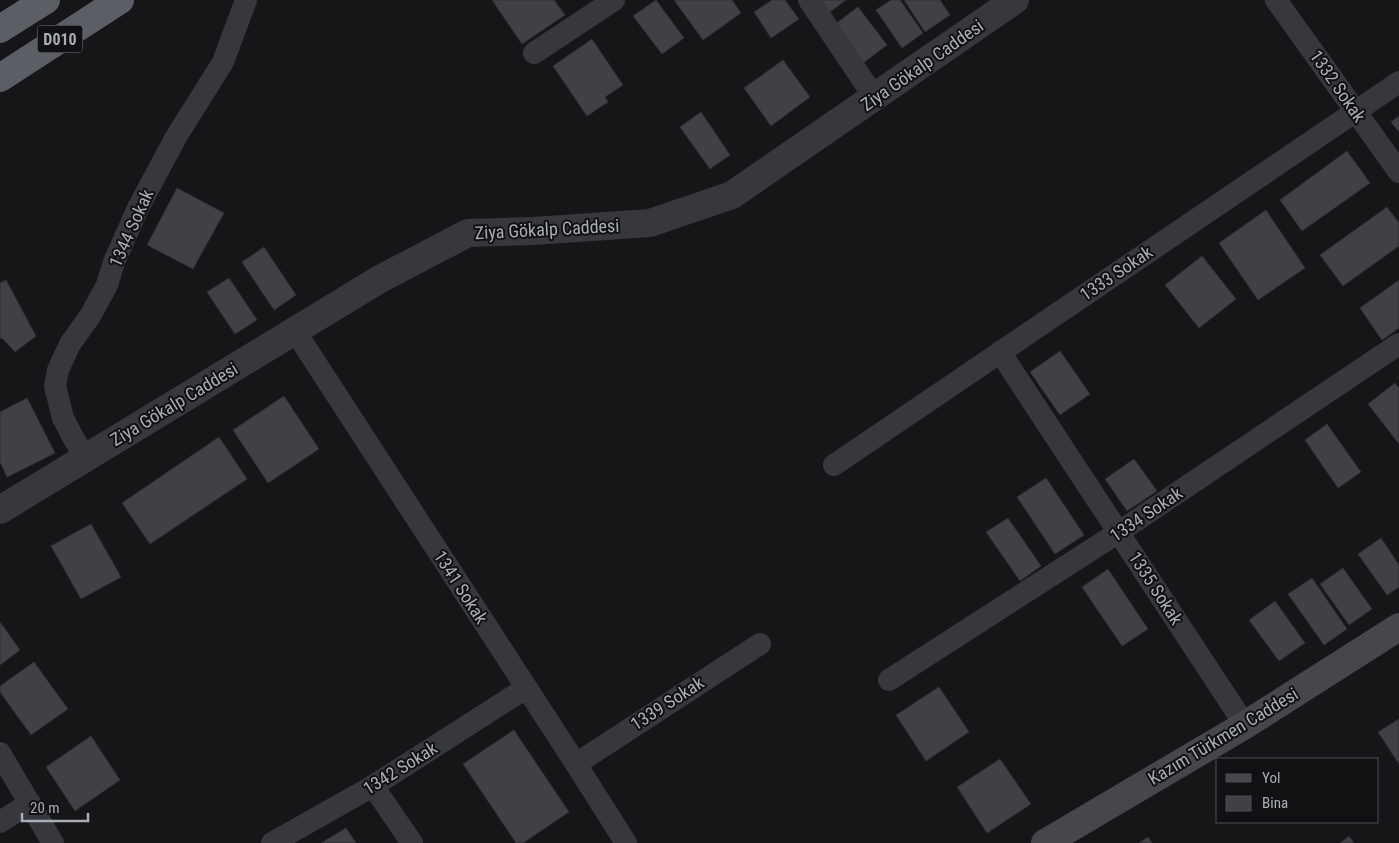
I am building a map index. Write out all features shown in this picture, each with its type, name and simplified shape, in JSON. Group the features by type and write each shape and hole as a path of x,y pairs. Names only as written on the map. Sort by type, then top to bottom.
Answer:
{"highway":[{"name":"D010","path":"0,29 46,0"},
{"name":"D010","path":"0,78 120,0"}],"main road":[{"name":"Kazım Türkmen Caddesi","path":"1045,843 1245,725 1399,627"}],"street":[{"name":"1344 Sokak","path":"86,458 63,418 55,386 58,370 70,344 90,316 107,285 114,262 146,192 176,138 223,62 246,0"},
{"path":"534,53 614,0"},
{"path":"809,0 875,98"},
{"name":"Ziya Gökalp Caddesi","path":"0,510 380,278 468,233 533,231 650,223 732,195 1015,0"},
{"name":"1332 Sokak","path":"1276,0 1399,172"},
{"name":"1333 Sokak","path":"834,464 1399,82"},
{"name":"1341 Sokak","path":"295,331 626,843"},
{"name":"1334 Sokak","path":"889,680 1119,532 1399,344"},
{"name":"1335 Sokak","path":"1000,352 1245,725"},
{"name":"1339 Sokak","path":"576,764 760,644"},
{"name":"1342 Sokak","path":"272,843 374,786 526,688"},
{"path":"0,753 53,843"},
{"path":"374,786 412,843"},
{"path":"0,822 30,803"}],"building":[{"path":"492,0 554,0 565,15 522,44"},
{"path":"656,0 684,38 662,54 633,16"},
{"path":"674,0 732,0 741,13 703,40"},
{"path":"772,0 785,0 799,19 771,38 754,12"},
{"path":"817,0 846,0 827,14"},
{"path":"891,0 900,0 923,33 902,48 876,10"},
{"path":"904,0 940,0 950,15 925,32"},
{"path":"858,7 887,45 863,63 834,25"},
{"path":"592,39 623,85 605,97 608,102 587,116 553,66"},
{"path":"783,60 810,97 771,126 744,88"},
{"path":"701,112 730,155 710,169 680,127"},
{"path":"1399,116 1399,132 1391,122"},
{"path":"1347,151 1370,183 1302,231 1280,200"},
{"path":"177,188 224,213 193,269 147,245"},
{"path":"1387,207 1399,223 1399,246 1343,286 1320,255"},
{"path":"1266,210 1305,268 1258,300 1219,243"},
{"path":"264,247 296,295 274,310 242,262"},
{"path":"1202,256 1236,299 1199,328 1165,285"},
{"path":"229,278 257,320 235,334 207,292"},
{"path":"6,280 36,336 15,352 0,338 0,283"},
{"path":"1399,280 1399,328 1382,340 1360,308"},
{"path":"1060,351 1090,394 1060,415 1030,372"},
{"path":"1395,383 1399,388 1399,444 1368,404"},
{"path":"284,396 319,449 268,483 233,430"},
{"path":"27,398 55,453 7,477 0,462 0,412"},
{"path":"1327,424 1361,472 1338,488 1305,440"},
{"path":"219,437 247,479 150,544 122,503"},
{"path":"1134,459 1157,491 1127,511 1105,479"},
{"path":"1046,478 1084,535 1055,554 1017,497"},
{"path":"1008,518 1041,566 1020,581 986,532"},
{"path":"91,524 121,577 81,599 51,546"},
{"path":"1381,538 1399,565 1399,587 1387,595 1358,554"},
{"path":"1343,568 1372,609 1349,625 1320,584"},
{"path":"1108,569 1148,629 1122,646 1082,587"},
{"path":"1312,578 1347,629 1324,645 1288,594"},
{"path":"1275,601 1305,643 1279,661 1249,620"},
{"path":"0,622 20,650 0,665"},
{"path":"34,662 68,709 31,735 0,692 0,686"},
{"path":"939,687 969,732 926,761 896,715"},
{"path":"1399,719 1399,764 1378,732"},
{"path":"514,730 569,812 523,843 516,843 463,764"},
{"path":"91,736 120,780 75,811 46,767"},
{"path":"1000,759 1031,804 987,833 957,787"},
{"path":"346,828 356,843 321,843"},
{"path":"1349,836 1354,843 1340,843"},
{"path":"1148,837 1152,843 1139,843"}]}
